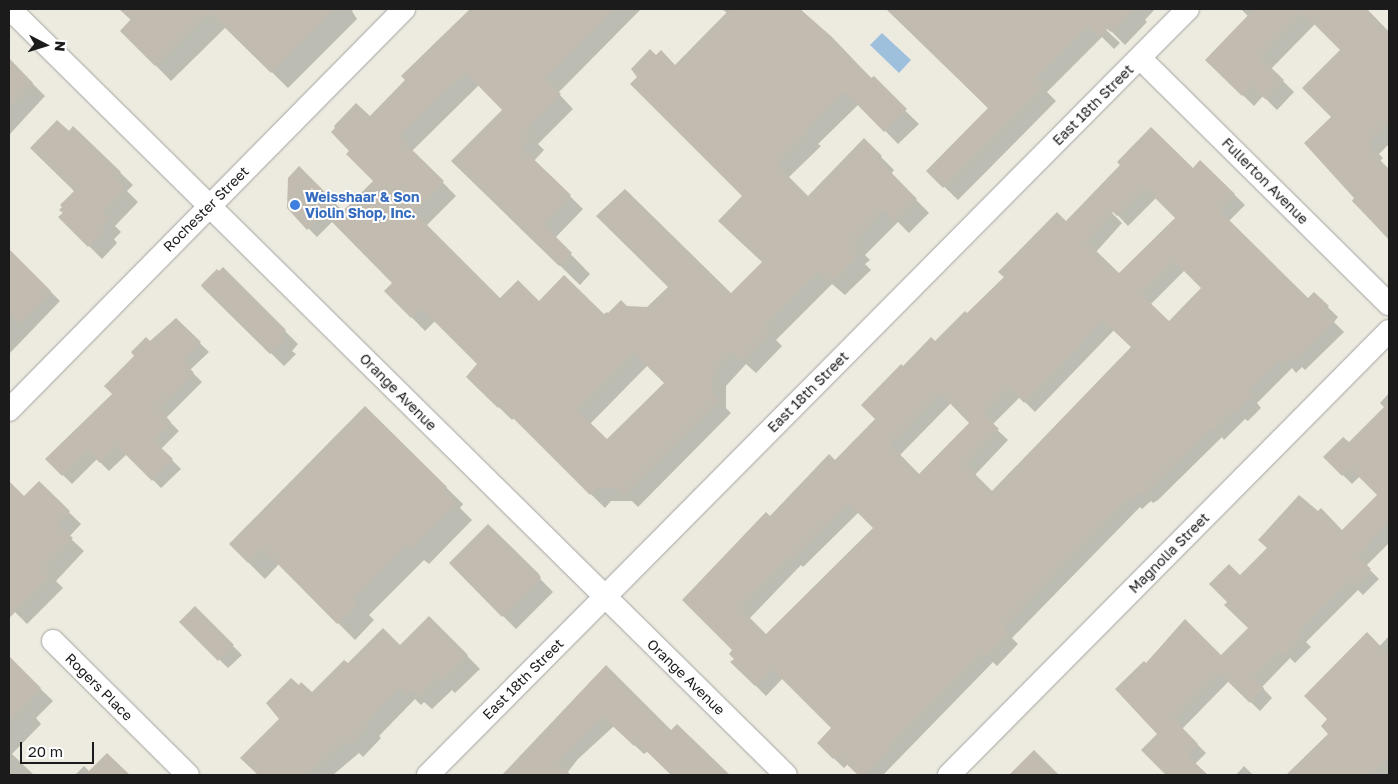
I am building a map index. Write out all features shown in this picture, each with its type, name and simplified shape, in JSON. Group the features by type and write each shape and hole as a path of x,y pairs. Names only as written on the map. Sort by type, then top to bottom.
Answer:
{"street":[{"name":"Orange Avenue","path":"10,9 210,205 604,598 786,775"},
{"name":"Rochester Street","path":"9,410 404,9"},
{"name":"East 18th Street","path":"428,775 1188,9"},
{"name":"Fullerton Avenue","path":"1140,58 1389,304"},
{"name":"Magnolia Street","path":"949,775 1389,331"},
{"name":"Rogers Place","path":"52,641 188,775"}],"water":[{"path":"882,33 911,60 899,73 870,45"}],"building":[{"path":"121,9 334,9 271,73 209,12 155,66 120,31 131,19"},
{"path":"470,9 614,9 545,79 561,94 526,130 532,136 521,147 571,195 543,224 572,253 559,266 451,161 502,110 465,72 399,137 444,181 414,212 500,298 518,280 539,301 564,275 604,314 608,313 621,300 627,306 647,307 668,287 596,216 625,189 731,293 762,262 718,221 742,196 630,84 637,77 631,69 650,49 656,55 661,50 675,65 730,9 800,9 832,37 871,78 874,76 907,109 884,132 844,91 806,129 808,132 776,164 808,196 864,138 882,156 878,159 917,199 895,221 883,210 853,241 858,246 853,250 858,255 830,283 818,271 764,326 770,332 741,361 732,351 713,372 713,393 719,399 624,494 618,488 597,488 590,495 500,405 498,408 466,377 477,364 421,308 411,318 384,291 392,283 332,222 373,181 346,154 349,151 331,132 335,128 334,126 356,103 370,116 405,80 401,76","holes":["634,353 664,383 607,439 577,410"]},
{"path":"886,9 1134,9 1111,32 1107,29 1100,37 1088,25 1035,78 1044,86 943,188 926,171 988,108"},
{"path":"1254,9 1367,9 1389,32 1389,121 1368,142 1372,146 1369,149 1389,169 1389,239 1352,201 1354,198 1304,143 1331,117 1302,88 1340,50 1303,13 1260,57 1284,80 1265,99 1251,86 1242,96 1205,60"},
{"path":"9,58 33,83 9,108"},
{"path":"57,120 69,131 73,126 121,172 115,177 126,188 103,212 109,218 102,226 105,229 88,247 58,217 63,213 59,210 62,207 60,205 74,191 30,148"},
{"path":"1151,127 1193,168 1200,160 1235,194 1219,210 1308,298 1314,292 1329,306 1324,311 1334,321 1294,361 1291,357 1285,363 1281,359 1247,392 1252,396 1237,412 1234,410 1213,430 1211,428 1148,490 1142,494 1140,491 1131,500 1129,498 1003,627 1009,633 986,657 982,653 888,747 890,749 864,775 858,775 837,755 833,759 817,743 831,728 772,669 755,686 730,662 734,659 729,654 732,650 682,600 766,512 770,516 829,454 835,460 875,419 861,405 901,364 903,366 931,337 935,341 965,311 967,313 1004,277 998,272 1057,212 1066,221 1120,165 1117,162","holes":["1145,188 1175,218 1119,273 1086,241 1113,212 1117,216","1174,261 1201,288 1169,321 1141,294","1103,321 1131,347 992,491 965,464 999,429 983,414 1009,387 1024,403","940,393 969,423 919,474 890,444","848,503 873,528 766,634 740,608 790,556 792,558"]},
{"path":"299,166 335,202 307,230 287,208 288,178"},
{"path":"9,249 51,291 20,323 9,313"},
{"path":"223,267 286,330 280,337 284,341 270,354 202,287 201,285 217,269 219,271"},
{"path":"176,318 201,342 183,361 194,373 158,408 171,422 153,440 173,459 152,481 117,446 100,463 88,451 62,476 45,459 112,394 104,386 134,356 131,352 146,337 150,341"},
{"path":"1389,402 1389,521 1358,556 1371,569 1354,587 1348,582 1297,632 1303,637 1285,655 1280,650 1253,677 1264,688 1250,703 1219,673 1174,719 1198,744 1187,755 1208,775 1166,775 1141,750 1157,734 1115,689 1144,661 1146,663 1185,619 1221,655 1248,628 1224,605 1227,602 1209,584 1229,564 1240,575 1267,548 1258,540 1299,495 1318,511 1321,508 1342,530 1377,495 1350,468 1342,476 1323,457 1343,437 1349,442"},
{"path":"365,406 447,487 444,491 456,503 412,548 407,545 353,598 358,603 337,624 262,548 248,563 229,544"},
{"path":"9,481 24,496 39,481 70,511 57,524 73,538 44,568 51,575 9,618"},
{"path":"488,524 541,578 502,617 449,563"},
{"path":"195,606 234,645 218,661 179,622"},
{"path":"429,616 468,655 441,681 438,677 418,697 411,690 407,693 401,687 367,722 369,724 349,745 345,741 306,775 258,775 240,758 279,719 266,703 291,678 299,685 301,682 312,692 344,660 348,663 383,628 400,645"},
{"path":"1367,632 1389,655 1389,757 1371,775 1286,775 1328,734 1321,726 1327,719 1304,696"},
{"path":"9,656 41,688 9,722"},
{"path":"606,665 671,730 677,724 730,775 671,775 637,742 634,746 603,717 558,763 571,775 502,775"},
{"path":"1034,750 1059,775 1009,775"},
{"path":"107,753 130,775 85,775"}],"place":[{"name":"Weisshaar & Son Violin Shop, Inc.","path":"295,205"}]}
